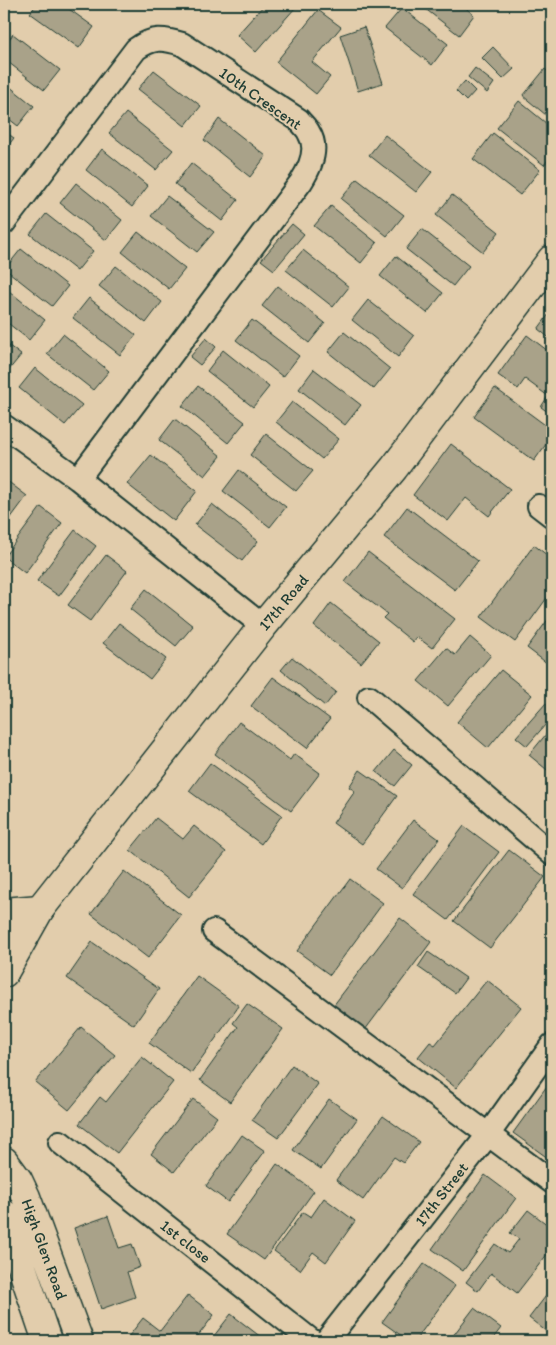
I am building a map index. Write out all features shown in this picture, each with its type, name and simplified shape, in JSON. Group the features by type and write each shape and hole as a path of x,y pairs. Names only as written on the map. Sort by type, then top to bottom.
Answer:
{"street":[{"name":"10th Crescent","path":"4,223 136,49 147,41 166,39 182,44 299,120 310,133 314,148 310,168 301,182 78,480"},
{"name":"17th Road","path":"4,935 40,909 263,626 394,468 552,259"},
{"path":"4,426 78,480 263,626"},
{"path":"369,697 552,854"},
{"path":"4,912 40,909"},
{"path":"4,973 40,909"},
{"path":"214,931 552,1182"},
{"name":"17th Street","path":"326,1341 488,1135 552,1045"},
{"name":"1st close","path":"60,1142 312,1341"},
{"name":"High Glen Road","path":"4,1161 18,1180 26,1197 79,1341"},
{"name":"High Glen Road","path":"4,1214 47,1341"}],"building":[{"path":"37,4 62,4 94,27 79,48 30,13"},
{"path":"265,4 292,4 296,7 256,52 237,35"},
{"path":"419,4 461,4 474,15 459,35"},
{"path":"402,8 448,44 432,65 385,28"},
{"path":"318,10 341,27 312,62 330,77 316,94 276,62"},
{"path":"364,27 383,83 358,91 340,35"},
{"path":"13,34 60,70 44,90 4,59 4,46"},
{"path":"493,47 514,69 503,79 482,58"},
{"path":"475,68 494,83 487,93 468,77"},
{"path":"545,69 552,75 552,120 523,96"},
{"path":"154,70 201,106 185,126 138,89"},
{"path":"465,81 475,91 466,101 456,91"},
{"path":"4,82 34,106 18,126 4,115"},
{"path":"519,101 552,128 552,155 544,165 497,128"},
{"path":"126,113 173,150 156,170 109,133"},
{"path":"219,119 266,156 250,177 204,140"},
{"path":"4,131 14,138 4,151"},
{"path":"493,133 540,170 520,195 473,159"},
{"path":"385,135 432,172 416,192 369,155"},
{"path":"102,149 148,186 132,207 86,170"},
{"path":"191,163 238,200 222,221 175,184"},
{"path":"357,179 404,215 387,236 341,199"},
{"path":"76,183 122,220 106,240 60,203"},
{"path":"452,195 499,232 483,252 436,215"},
{"path":"167,196 214,232 197,252 151,216"},
{"path":"331,206 377,243 361,263 314,226"},
{"path":"46,214 93,251 77,271 30,234"},
{"path":"292,224 304,234 274,270 261,260"},
{"path":"422,229 469,266 453,286 406,249"},
{"path":"138,232 185,269 169,289 122,252"},
{"path":"21,249 68,286 52,306 5,269"},
{"path":"303,250 349,287 333,307 286,270"},
{"path":"396,256 443,293 427,313 380,276"},
{"path":"116,266 162,302 146,323 99,286"},
{"path":"278,286 325,323 309,343 262,306"},
{"path":"4,287 45,320 29,340 4,320"},
{"path":"89,298 136,335 120,355 73,318"},
{"path":"368,300 414,336 398,357 352,320"},
{"path":"552,310 552,340 538,329"},
{"path":"252,320 299,356 283,377 236,340"},
{"path":"344,332 390,369 374,389 328,352"},
{"path":"63,334 109,371 93,390 47,354"},
{"path":"527,335 552,354 552,415 541,407 548,396 525,379 518,389 498,375"},
{"path":"206,338 216,347 200,365 190,357"},
{"path":"4,342 21,355 4,376"},
{"path":"223,350 269,387 253,407 207,371"},
{"path":"35,368 82,405 65,425 19,388"},
{"path":"314,369 361,405 345,425 299,389"},
{"path":"198,386 245,422 228,443 182,406"},
{"path":"495,388 552,430 552,436 534,461 474,417"},
{"path":"292,402 339,439 322,459 276,422"},
{"path":"175,419 221,456 205,476 159,440"},
{"path":"266,434 313,471 296,491 250,455"},
{"path":"451,444 510,489 489,516 466,498 448,521 413,495"},
{"path":"151,455 197,491 174,521 127,484"},
{"path":"239,470 286,507 270,527 223,491"},
{"path":"6,480 27,496 4,527 4,482"},
{"path":"212,504 258,541 242,561 195,525"},
{"path":"41,507 62,523 25,573 4,557"},
{"path":"407,507 478,561 455,590 384,537"},
{"path":"75,530 96,546 59,596 37,581"},
{"path":"534,545 552,559 552,591 515,642 481,617"},
{"path":"368,552 455,619 432,648 417,637 413,642 383,618 387,614 345,582"},
{"path":"106,555 127,571 90,621 68,605"},
{"path":"146,589 193,626 176,646 130,609"},
{"path":"331,603 379,641 361,663 314,626"},
{"path":"552,614 552,667 527,648"},
{"path":"119,623 166,659 150,679 103,643"},
{"path":"470,637 491,655 448,706 418,681 446,648 455,655"},
{"path":"292,657 336,692 325,706 281,670"},
{"path":"501,670 532,695 488,748 457,722"},
{"path":"273,677 330,719 307,748 251,706"},
{"path":"546,703 552,709 552,717 527,746 516,737"},
{"path":"239,722 290,760 294,754 320,773 291,811 215,754"},
{"path":"552,727 552,774 529,755"},
{"path":"394,750 412,765 395,786 376,772"},
{"path":"210,763 282,815 261,844 189,791"},
{"path":"360,770 397,796 362,844 333,823 355,791 349,787"},
{"path":"156,818 183,839 194,826 226,852 189,897 130,850"},
{"path":"413,820 439,839 402,888 376,869"},
{"path":"464,826 499,852 448,920 413,894"},
{"path":"509,850 545,877 490,948 454,921"},
{"path":"124,871 181,915 148,958 91,914"},
{"path":"350,879 383,903 330,975 297,951"},
{"path":"400,918 431,942 365,1030 333,1006"},
{"path":"92,942 159,989 134,1025 67,978"},
{"path":"428,952 466,978 455,993 418,967"},
{"path":"197,976 239,1006 191,1073 149,1043"},
{"path":"487,980 521,1007 456,1088 418,1057 430,1042 435,1045"},
{"path":"247,1004 283,1029 230,1102 200,1080 238,1027 233,1023"},
{"path":"81,1027 115,1055 69,1110 35,1082"},
{"path":"142,1057 173,1082 117,1153 79,1124 100,1097 106,1102"},
{"path":"292,1065 318,1084 278,1138 252,1120"},
{"path":"552,1079 552,1161 513,1133"},
{"path":"193,1099 217,1117 174,1172 151,1154"},
{"path":"329,1099 357,1119 321,1169 293,1150"},
{"path":"383,1116 419,1142 403,1163 394,1157 363,1200 336,1180"},
{"path":"242,1135 265,1151 228,1202 206,1186"},
{"path":"277,1164 314,1191 264,1260 227,1234"},
{"path":"485,1175 516,1198 463,1271 432,1249"},
{"path":"324,1198 355,1221 326,1262 313,1252 300,1270 274,1251 303,1212 311,1217"},
{"path":"528,1210 552,1228 552,1248 517,1293 491,1273 478,1291 466,1282 495,1244 508,1253 519,1239 510,1233"},
{"path":"108,1216 119,1248 132,1244 140,1267 127,1272 135,1297 101,1309 74,1228"},
{"path":"424,1264 455,1286 415,1341 409,1341 382,1322"},
{"path":"552,1288 552,1336 529,1318"},
{"path":"188,1295 214,1315 194,1341 125,1341 143,1318 160,1331"},
{"path":"474,1308 501,1328 491,1341 449,1341"},
{"path":"231,1314 266,1341 210,1341"}]}
